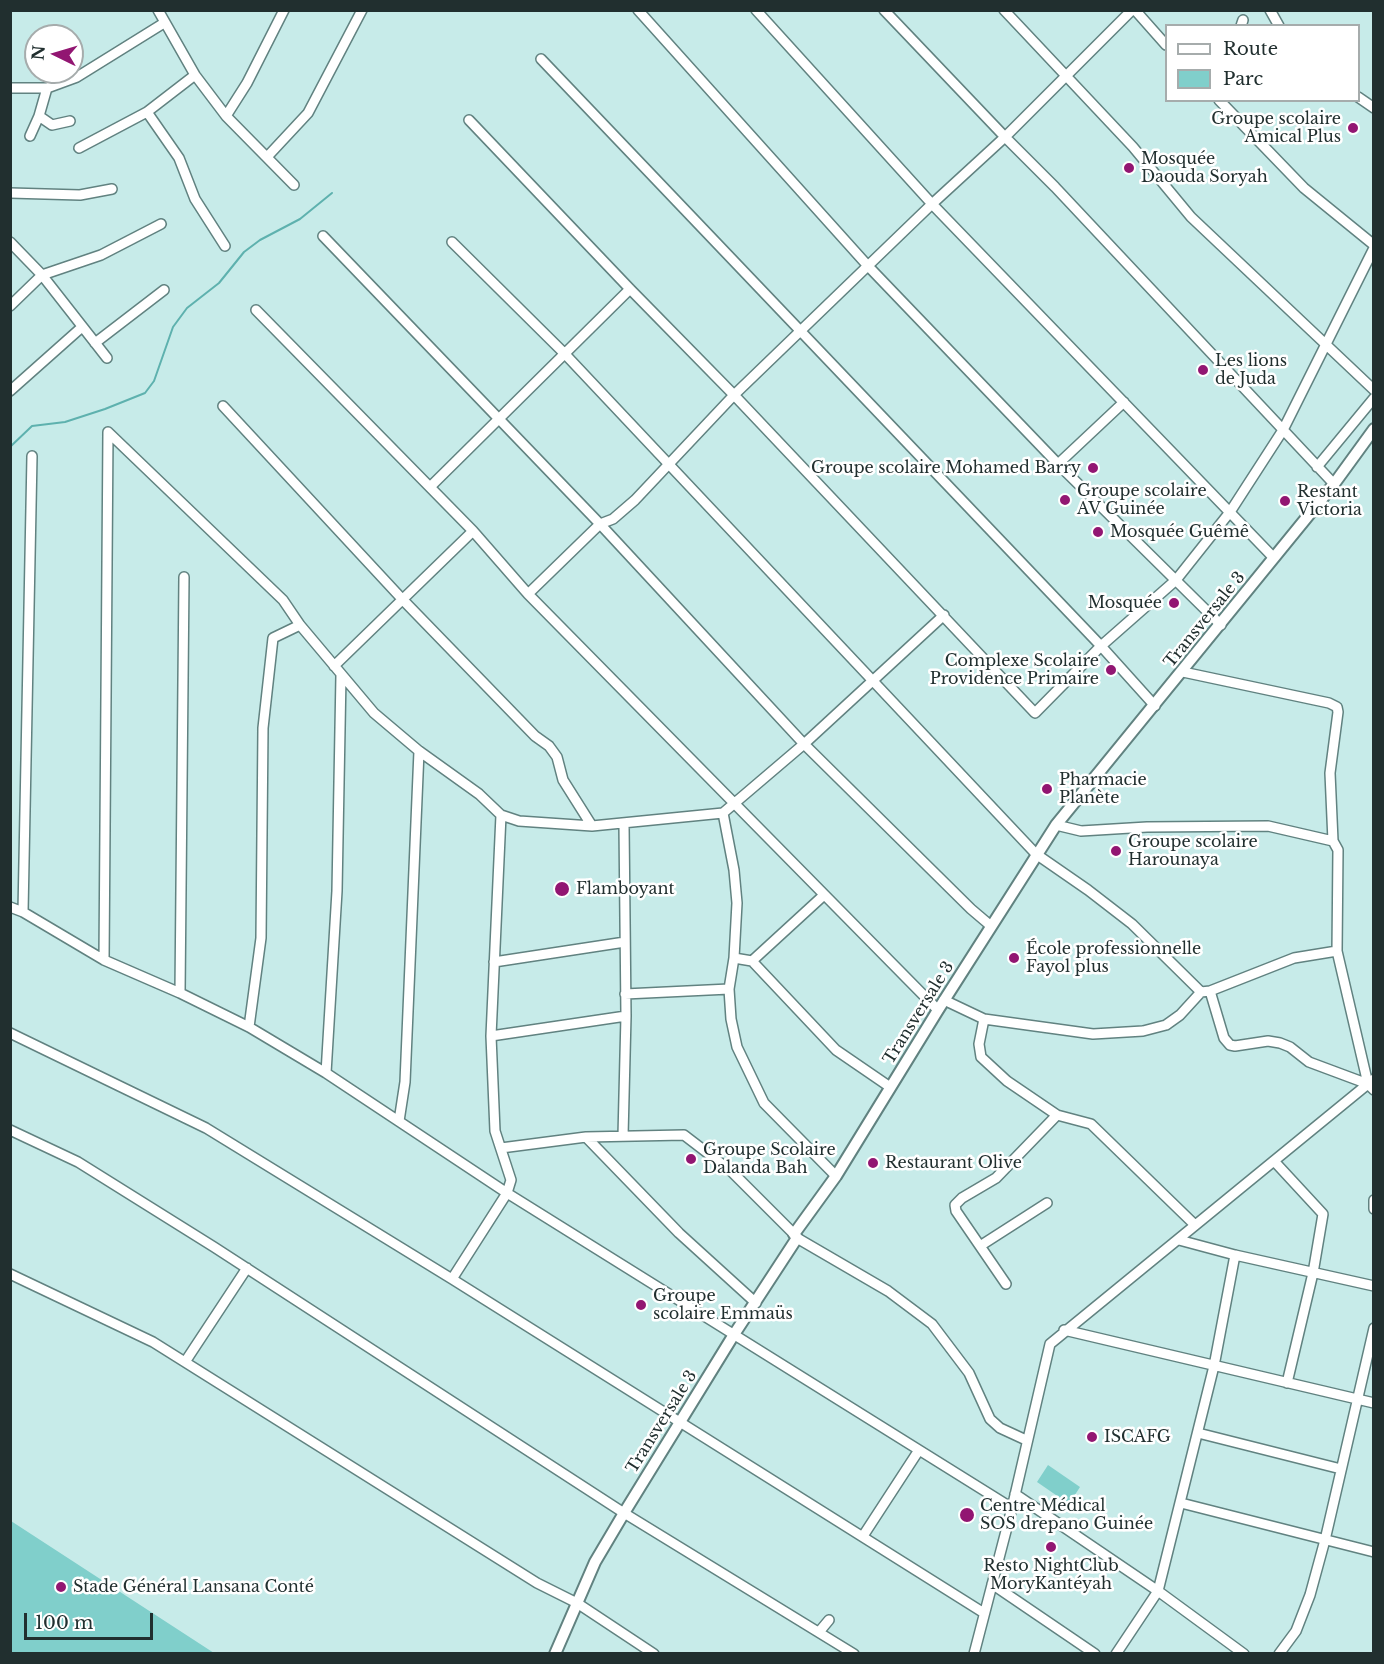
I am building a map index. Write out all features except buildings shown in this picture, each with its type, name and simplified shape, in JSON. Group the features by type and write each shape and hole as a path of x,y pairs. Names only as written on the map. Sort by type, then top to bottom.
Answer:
{"main road":[{"name":"Transversale 3","path":"555,1653 595,1562 624,1513 1036,854 1056,825 1334,484 1374,429"}],"street":[{"path":"158,10 195,75 226,116 294,185"},
{"path":"226,116 247,82 284,10"},
{"path":"267,157 308,113 362,10"},
{"path":"638,10 868,266 1058,464 1221,625"},
{"path":"756,10 932,204 1273,557"},
{"path":"884,10 1055,187 1334,484"},
{"path":"1004,10 1133,147 1191,217 1374,390"},
{"path":"528,594 600,524 613,519 635,500 734,395 932,204 1005,137 1133,10 1165,43"},
{"path":"1270,10 1278,24"},
{"path":"10,88 47,88 77,77 164,23"},
{"path":"541,59 1155,705"},
{"path":"79,148 147,112 195,75"},
{"path":"30,136 39,116 47,88"},
{"path":"1360,98 1374,108"},
{"path":"470,120 1035,713 1101,646 1176,580 1230,512 1283,430 1374,246 1305,188 1221,102"},
{"path":"147,112 179,158 195,199 225,246"},
{"path":"39,116 52,125 70,121"},
{"path":"10,193 80,195 112,189"},
{"path":"10,306 42,275 101,255 161,224"},
{"path":"323,236 600,524 804,744 991,926"},
{"path":"10,242 42,275 107,358"},
{"path":"452,242 564,353 1036,854 1132,924 1205,991 1224,1038 1230,1045 1268,1041 1280,1043 1290,1047 1309,1062 1372,1084"},
{"path":"430,488 630,289"},
{"path":"95,343 164,290"},
{"path":"256,310 473,531 528,594 735,806 941,1005 984,1019 1093,1034 1143,1031 1173,1020 1205,991 1294,958 1337,951"},
{"path":"10,390 82,327"},
{"path":"1317,467 1374,398"},
{"path":"1058,464 1124,402"},
{"path":"223,406 403,600 535,736 549,746 557,757 562,780 592,826"},
{"path":"104,960 108,432 283,600 300,625 374,712 419,751 479,794 501,815 519,821 592,826 723,813 735,806 944,615"},
{"path":"23,912 32,456"},
{"path":"334,666 473,531"},
{"path":"180,993 184,577"},
{"path":"249,1027 261,938 263,728 273,638 300,625"},
{"path":"1183,672 1329,703 1337,707 1330,773 1333,841 1338,850 1337,951 1372,1084"},
{"path":"326,1073 338,891 341,675"},
{"path":"399,1121 405,1082 419,751"},
{"path":"723,813 734,870 737,903 734,958 729,989 731,1019 737,1047 764,1103 836,1176"},
{"path":"452,1278 507,1193 511,1180 495,1131 491,1036 501,815"},
{"path":"623,1136 626,1016 624,824"},
{"path":"1056,825 1081,831 1268,826 1333,841"},
{"path":"752,961 824,894"},
{"path":"10,907 23,912 104,960 180,993 249,1027 326,1073 507,1193 1011,1508"},
{"path":"494,962 625,942"},
{"path":"734,958 752,961 836,1050 890,1087"},
{"path":"625,994 729,989"},
{"path":"491,1036 626,1016"},
{"path":"984,1019 979,1044 981,1057 1007,1081 1057,1115 1091,1124 1195,1225"},
{"path":"10,1033 206,1128 452,1278 984,1613"},
{"path":"974,1653 1015,1494 1050,1344 1064,1330 1372,1084"},
{"path":"1006,1284 956,1211 957,1201 996,1178 1057,1115"},
{"path":"10,1130 78,1162 247,1268 624,1513 854,1653"},
{"path":"501,1148 586,1137 684,1135 732,1172 796,1236 888,1291 932,1324 969,1373 990,1419 1000,1428 1026,1440"},
{"path":"586,1137 678,1233 756,1303"},
{"path":"1274,1161 1323,1214 1313,1273 1287,1383"},
{"path":"1374,1200 1374,1209"},
{"path":"980,1246 1047,1203"},
{"path":"1179,1240 1374,1286"},
{"path":"1116,1653 1158,1591 1214,1366 1235,1255"},
{"path":"185,1362 247,1268"},
{"path":"10,1274 153,1342 537,1583 577,1603 654,1653"},
{"path":"1279,1653 1296,1631 1304,1614 1325,1540 1374,1328"},
{"path":"1064,1330 1374,1403"},
{"path":"1198,1433 1341,1469"},
{"path":"863,1536 919,1450"},
{"path":"1015,1494 1158,1591 1244,1653"},
{"path":"1181,1503 1374,1552"},
{"path":"992,1584 1095,1653"},
{"path":"819,1632 829,1620"}],"green space":[{"path":"1048,1465 1080,1487 1069,1504 1037,1482"},
{"name":"Stade Général Lansana Conté","path":"11,1521 214,1653 11,1653"}],"waterway":[{"path":"10,447 32,426 65,422 145,393 154,381 173,327 187,308 219,283 244,252 260,240 300,219 332,193"}],"place":[{"name":"Groupe scolaire Amical Plus","path":"1353,128"},
{"name":"Mosquée Daouda Soryah","path":"1129,168"},
{"name":"Les lions de Juda","path":"1203,370"},
{"name":"Groupe scolaire Mohamed Barry","path":"1093,468"},
{"name":"Groupe scolaire AV Guinée","path":"1065,500"},
{"name":"Restant Victoria","path":"1285,501"},
{"name":"Mosquée Guêmê","path":"1098,532"},
{"name":"Mosquée","path":"1174,603"},
{"name":"Complexe Scolaire Providence Primaire","path":"1111,670"},
{"name":"Pharmacie Planète","path":"1047,789"},
{"name":"Groupe scolaire Harounaya","path":"1116,851"},
{"name":"Flamboyant","path":"562,889"},
{"name":"École professionnelle Fayol plus","path":"1014,958"},
{"name":"Groupe Scolaire Dalanda Bah","path":"691,1159"},
{"name":"Restaurant Olive","path":"873,1163"},
{"name":"Groupe scolaire Emmaüs","path":"641,1305"},
{"name":"ISCAFG","path":"1092,1437"},
{"name":"Centre Médical SOS drepano Guinée","path":"967,1515"},
{"name":"Resto NightClub MoryKantéyah","path":"1051,1547"},
{"name":"Stade Général Lansana Conté","path":"61,1587"}]}
